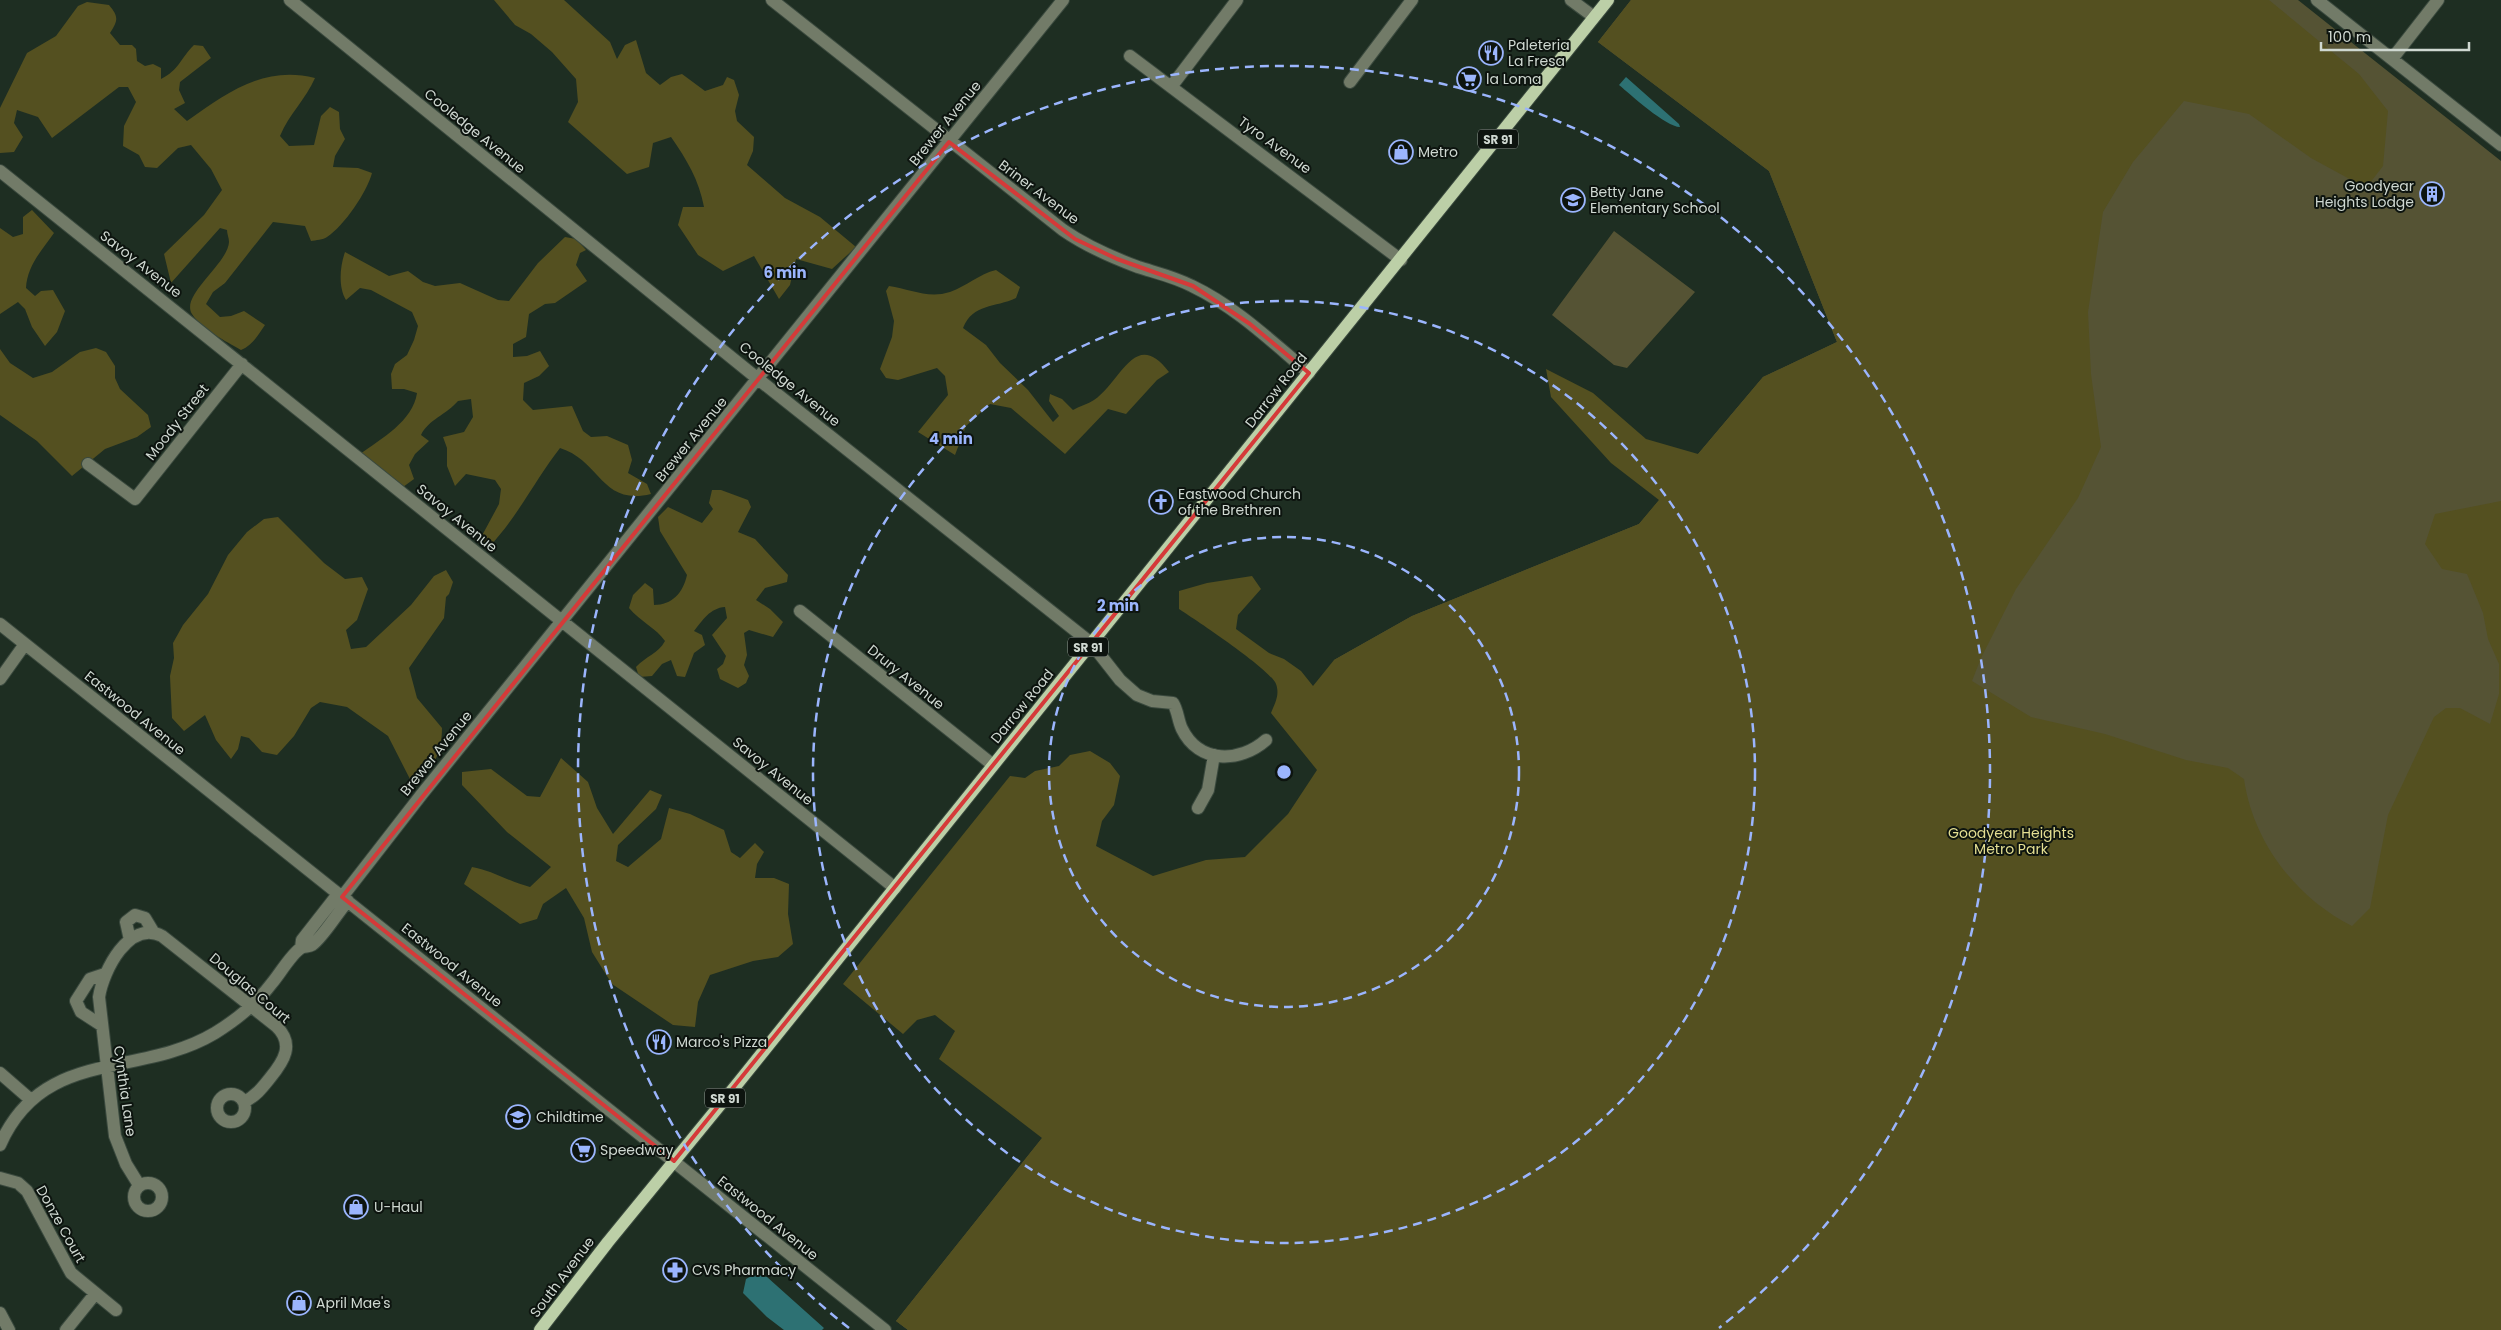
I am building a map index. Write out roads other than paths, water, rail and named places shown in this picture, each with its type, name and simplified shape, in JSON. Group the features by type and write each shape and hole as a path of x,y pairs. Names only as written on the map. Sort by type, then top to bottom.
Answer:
{"main road":[{"name":"Darrow Road","path":"608,1242 1401,260 1608,0"},
{"name":"South Avenue","path":"540,1330 608,1242"}],"street":[{"name":"Cooledge Avenue","path":"290,0 758,379 1091,643 1120,680 1138,695 1152,701 1173,703 1187,738 1200,749 1214,755 1237,756 1248,753 1266,740"},
{"name":"Briner Avenue","path":"772,0 1075,239 1117,259 1193,286 1220,302 1250,324 1309,373"},
{"path":"1171,87 1237,0"},
{"path":"1350,82 1412,0"},
{"path":"1571,0 1594,17"},
{"path":"2317,0 2392,59 2498,137"},
{"path":"2392,59 2438,0"},
{"name":"Brewer Avenue","path":"0,1146 10,1127 31,1100 62,1079 82,1071 157,1056 196,1042 221,1028 250,1006 271,985 301,948 311,946 343,897 422,794 950,142 1060,1"},
{"name":"Tyro Avenue","path":"1130,56 1401,260"},
{"name":"Savoy Avenue","path":"0,171 895,888"},
{"name":"Moody Street","path":"88,464 135,499 242,364"},
{"name":"Drury Avenue","path":"800,610 993,765"},
{"name":"Eastwood Avenue","path":"0,624 885,1330"},
{"path":"0,680 25,644"},
{"path":"1198,808 1208,790 1214,755"},
{"name":"Douglas Court","path":"130,940 125,926 126,922 131,916 142,916 154,933 162,936 280,1030 287,1046 283,1062 255,1096 244,1102"},
{"path":"130,940 141,933 154,933"},
{"name":"Cynthia Lane","path":"130,940 105,974 99,998 115,1136 126,1164 139,1185"},
{"name":"Cynthia Lane","path":"101,1025 81,1012 76,1001 90,979 105,974"},
{"path":"0,1073 31,1100"},
{"name":"Donze Court","path":"0,1178 18,1184 27,1191 72,1273 116,1310"},
{"path":"66,1330 95,1294"},
{"path":"0,1313 9,1330"}],"water":[{"path":"1626,77 1679,124 1680,127 1666,122 1619,85"},
{"path":"755,1274 767,1277 824,1328 822,1330 784,1330 767,1317 743,1293 746,1279"}],"place":[{"name":"Paleteria La Fresa","path":"1491,53"},
{"name":"la Loma","path":"1469,79"},
{"name":"Metro","path":"1401,152"},
{"name":"Goodyear Heights Lodge","path":"2432,194"},
{"name":"Betty Jane Elementary School","path":"1573,200"},
{"name":"Eastwood Church of the Brethren","path":"1161,502"},
{"name":"Marco's Pizza","path":"659,1042"},
{"name":"Childtime","path":"518,1117"},
{"name":"Speedway","path":"583,1150"},
{"name":"U-Haul","path":"356,1207"},
{"name":"CVS Pharmacy","path":"675,1270"},
{"name":"April Mae's","path":"299,1303"}],"park label":[{"name":"Goodyear Heights Metro Park","path":"2011,842"}]}
